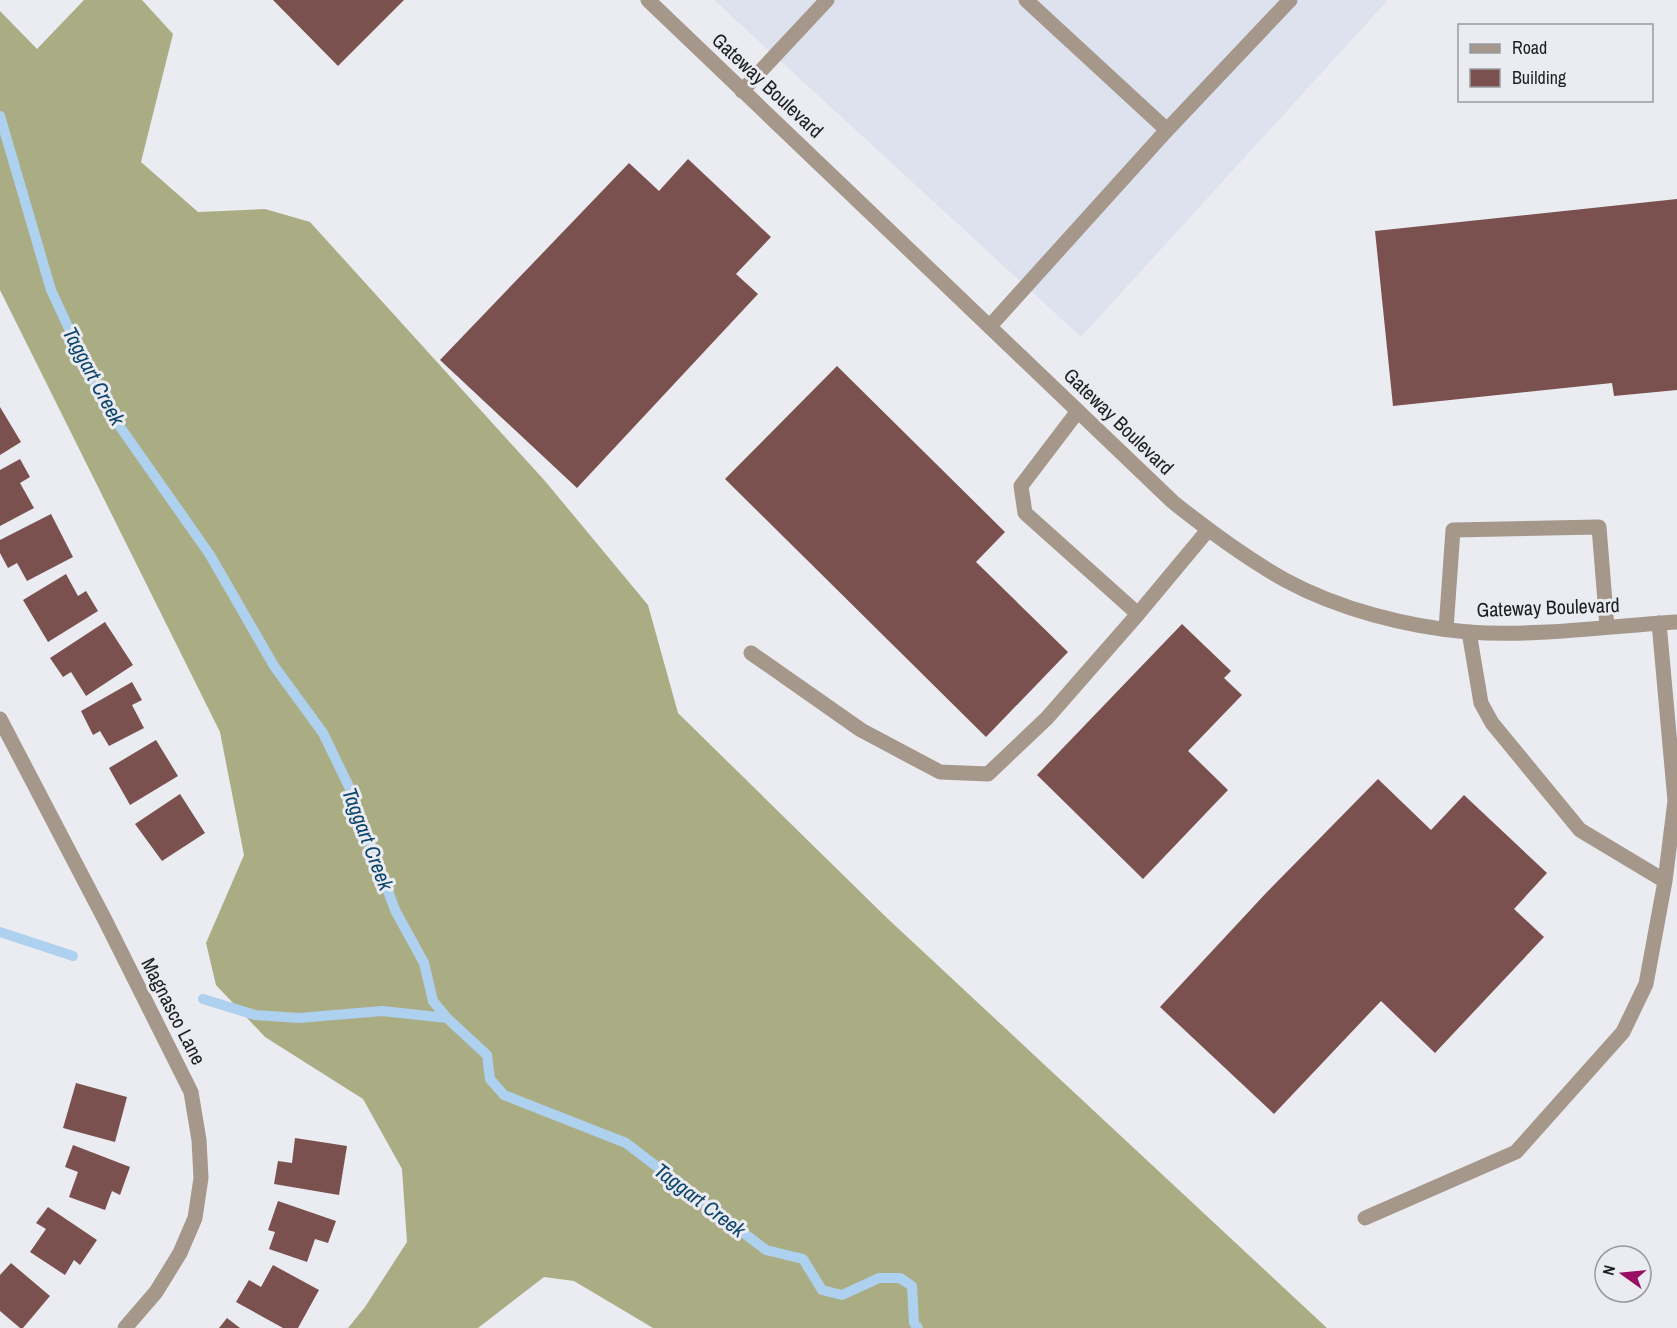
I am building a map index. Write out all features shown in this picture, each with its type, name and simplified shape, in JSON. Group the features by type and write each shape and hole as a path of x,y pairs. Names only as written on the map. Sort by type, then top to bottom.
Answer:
{"street":[{"name":"Gateway Boulevard","path":"648,0 1173,502 1208,530 1284,579 1305,590 1369,614 1469,632 1537,632 1677,621"},
{"path":"742,91 827,0"},
{"path":"1026,0 1167,130"},
{"path":"990,326 1167,130 1290,0"},
{"path":"1078,411 1021,486 1025,513 1138,614"},
{"path":"1446,629 1453,530 1588,527 1599,527 1607,627"},
{"path":"751,653 861,730 940,772 988,774 1047,718 1208,530"},
{"path":"1365,1218 1516,1152 1623,1032 1646,984 1665,881 1675,801 1659,623"},
{"path":"1469,632 1480,703 1492,723 1580,830 1665,881"},
{"name":"Magnasco Lane","path":"0,719 105,920 191,1092 199,1140 201,1178 195,1218 180,1252 156,1292 125,1328"}],"shaded area":[{"path":"714,0 1388,0 1081,337"}],"green space":[{"path":"84,0 142,0 173,34 141,162 198,212 265,209 310,222 545,481 648,605 678,713 887,918 1327,1328 653,1328 574,1281 544,1277 478,1328 348,1328 365,1307 407,1242 402,1169 363,1099 265,1037 216,985 206,943 244,855 220,732 0,290 0,11 37,49"}],"building":[{"path":"273,0 404,0 338,66"},
{"path":"688,159 771,237 736,274 758,294 577,488 440,360 629,163 659,191"},
{"path":"1677,199 1677,390 1614,396 1612,383 1393,406 1375,231"},
{"path":"837,366 1005,532 976,562 1068,652 986,737 725,479"},
{"path":"0,407 21,442 0,455"},
{"path":"20,459 30,477 20,483 34,508 0,526 0,470"},
{"path":"51,514 73,557 27,581 17,563 8,568 0,553 0,540"},
{"path":"66,574 78,596 86,591 98,611 48,642 23,600"},
{"path":"105,622 133,665 86,696 71,672 63,677 50,658"},
{"path":"1182,624 1231,671 1224,678 1242,695 1188,751 1228,790 1143,879 1037,775"},
{"path":"132,682 142,700 132,705 144,728 109,746 100,731 93,735 81,711"},
{"path":"156,740 178,776 130,805 109,768"},
{"path":"1378,779 1431,830 1464,795 1547,873 1514,909 1544,937 1435,1053 1381,1001 1274,1114 1160,1007 1267,892"},
{"path":"180,794 205,833 162,861 135,824"},
{"path":"76,1083 127,1097 115,1142 63,1128"},
{"path":"295,1138 347,1146 339,1195 274,1184 278,1161 292,1163"},
{"path":"73,1145 130,1167 120,1195 112,1191 105,1210 69,1197 78,1172 65,1167"},
{"path":"278,1201 336,1221 328,1243 315,1239 307,1262 269,1249 275,1232 268,1230"},
{"path":"48,1207 97,1240 80,1265 74,1260 65,1275 30,1252 46,1229 36,1223"},
{"path":"11,1263 50,1296 23,1328 0,1311 0,1275"},
{"path":"273,1265 319,1290 298,1328 283,1328 236,1302 249,1280 261,1287"},
{"path":"227,1318 240,1328 219,1328"}],"waterway":[{"name":"Taggart Creek","path":"0,116 51,290 104,404 210,555 274,666 323,733 352,793 395,910 424,963 433,1001 447,1018 487,1055 490,1079 504,1095 626,1143 766,1250 803,1259 822,1290 842,1295 879,1278 900,1278 912,1286 914,1323 918,1328"},
{"path":"0,932 73,956"},
{"path":"203,999 255,1015 299,1018 382,1011 447,1018"}]}
